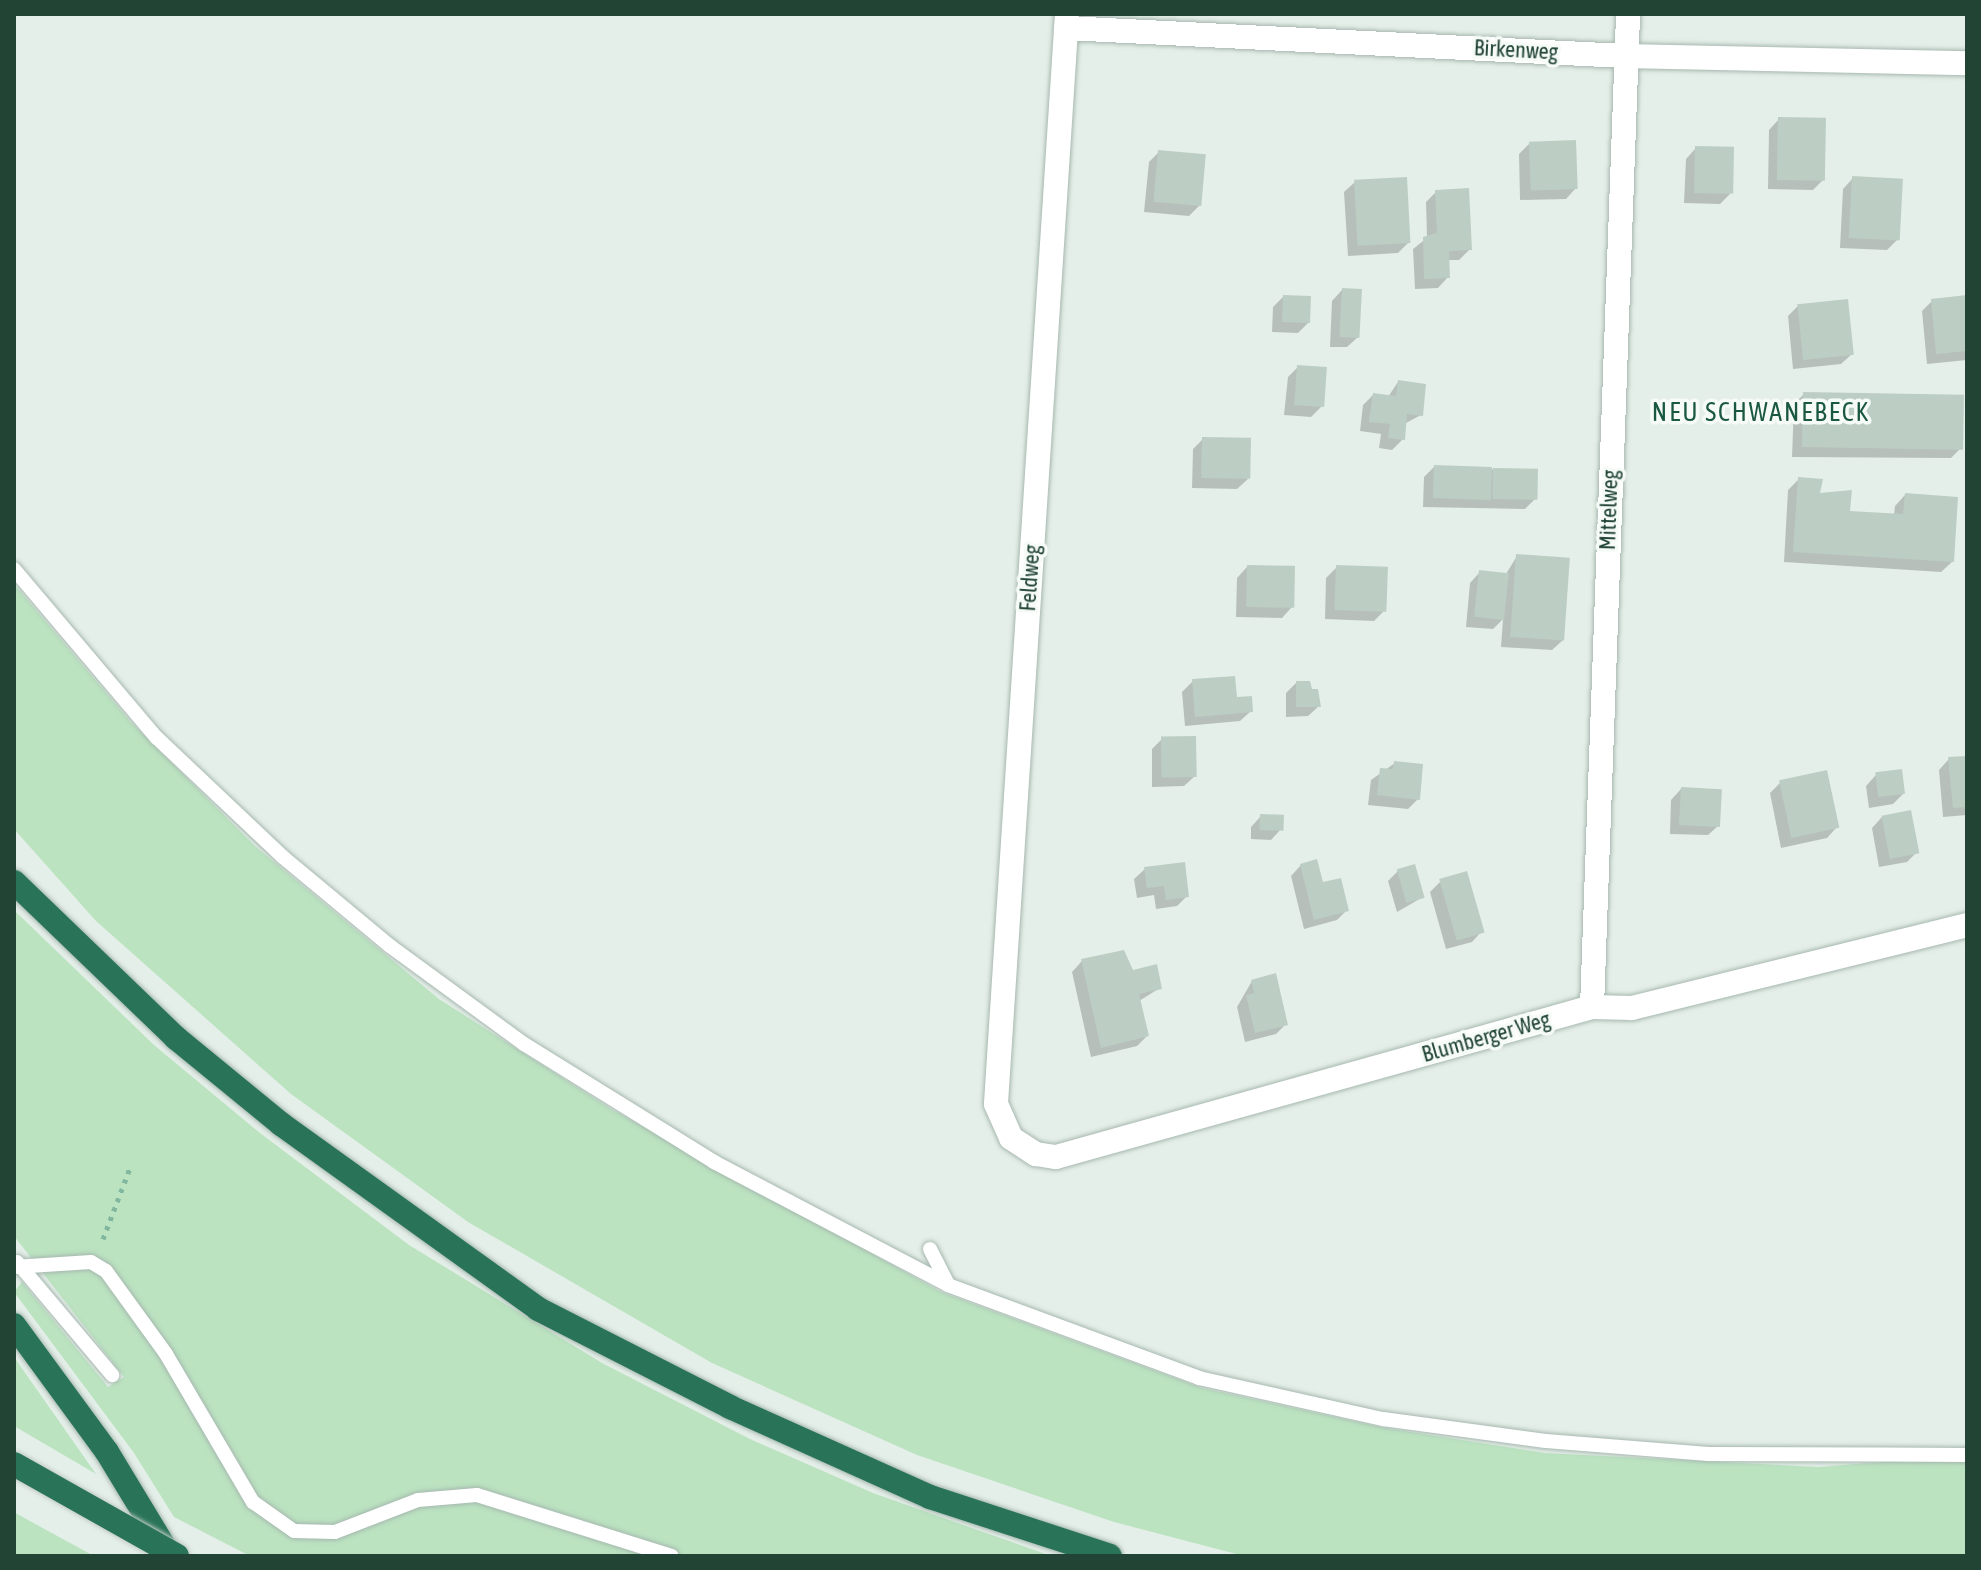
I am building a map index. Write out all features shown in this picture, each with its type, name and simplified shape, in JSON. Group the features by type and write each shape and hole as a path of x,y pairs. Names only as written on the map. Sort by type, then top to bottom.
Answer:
{"highway":[{"path":"14,882 176,1038 281,1124 538,1309 730,1407 930,1497 1110,1556"},
{"path":"14,1325 107,1452 170,1556"},
{"path":"14,1464 177,1556"}],"street":[{"name":"Mittelweg","path":"1592,1007 1624,56 1628,14"},
{"name":"Birkenweg","path":"1066,21 1624,56 1967,63"},
{"name":"Feldweg","path":"1011,1138 996,1104 1066,21"},
{"name":"Blumberger Weg","path":"1011,1138 1036,1154 1056,1157 1592,1007 1632,1008 1967,925"}],"lane":[{"path":"14,569 157,738 283,857 390,946 524,1044 714,1162 948,1285 1199,1378 1383,1419 1546,1441 1708,1454 1967,1455"},
{"path":"930,1249 948,1285"},
{"path":"16,1264 91,1262 106,1271 166,1354 253,1502 294,1531 335,1532 418,1500 477,1495 672,1556"},
{"path":"16,1264 112,1375"}],"path":[{"path":"91,1262 116,1214 130,1168"}],"green space":[{"path":"14,584 130,721 256,847 439,999 611,1109 941,1292 1202,1388 1385,1428 1545,1453 1819,1467 1967,1455 1967,1556 1244,1556 1114,1522 917,1455 712,1363 468,1222 291,1094 96,921 14,829"},
{"path":"14,910 154,1045 260,1133 409,1245 602,1363 750,1439 873,1493 1051,1556 250,1556 174,1517 134,1453 14,1292 22,1282 108,1387 124,1377 14,1236"},
{"path":"14,1357 96,1474 14,1426"},
{"path":"14,1512 28,1520 94,1556 14,1556"}],"building":[{"path":"1778,117 1826,118 1825,181 1777,180"},
{"path":"1576,140 1578,189 1531,191 1529,142"},
{"path":"1695,146 1734,147 1733,194 1694,193"},
{"path":"1158,150 1206,154 1201,206 1153,202"},
{"path":"1852,176 1903,179 1900,241 1849,238"},
{"path":"1407,177 1410,243 1358,246 1354,180"},
{"path":"1469,188 1472,250 1449,251 1450,278 1424,279 1423,237 1437,233 1435,190"},
{"path":"1342,288 1362,289 1359,338 1339,337"},
{"path":"1283,295 1311,296 1310,323 1282,322"},
{"path":"1967,295 1967,351 1936,354 1931,299"},
{"path":"1848,299 1854,355 1803,360 1797,304"},
{"path":"1297,365 1327,367 1324,407 1294,405"},
{"path":"1398,380 1426,384 1423,416 1407,414 1405,440 1388,438 1390,424 1369,422 1373,393 1396,396"},
{"path":"1803,392 1964,395 1963,450 1802,447"},
{"path":"1202,437 1251,438 1250,479 1201,478"},
{"path":"1434,465 1492,467 1491,500 1433,498"},
{"path":"1493,468 1538,469 1537,500 1492,499"},
{"path":"1798,477 1823,479 1820,493 1852,490 1850,511 1903,514 1905,493 1958,497 1954,562 1793,552"},
{"path":"1516,554 1570,558 1564,641 1510,637"},
{"path":"1247,565 1295,566 1294,608 1246,607"},
{"path":"1336,565 1388,567 1386,612 1334,610"},
{"path":"1479,570 1509,573 1504,620 1474,617"},
{"path":"1235,676 1237,697 1252,696 1253,712 1195,717 1192,679"},
{"path":"1296,681 1310,681 1312,689 1318,689 1321,707 1296,707"},
{"path":"1196,736 1197,777 1162,778 1161,737"},
{"path":"1967,756 1967,807 1953,808 1948,757"},
{"path":"1394,761 1423,764 1420,800 1377,795 1380,768 1393,769"},
{"path":"1902,769 1905,794 1878,797 1875,772"},
{"path":"1827,770 1839,828 1791,838 1779,780"},
{"path":"1681,787 1722,789 1720,827 1679,825"},
{"path":"1911,810 1919,853 1890,859 1882,816"},
{"path":"1260,814 1284,815 1283,831 1259,830"},
{"path":"1317,859 1323,882 1341,878 1349,911 1314,920 1300,864"},
{"path":"1185,862 1189,897 1166,900 1164,886 1147,888 1144,867"},
{"path":"1415,864 1425,898 1406,903 1397,869"},
{"path":"1467,871 1485,933 1457,941 1439,879"},
{"path":"1124,950 1133,970 1157,964 1162,989 1139,994 1149,1036 1101,1048 1081,959"},
{"path":"1276,973 1288,1025 1255,1033 1246,995 1254,993 1251,980"}],"district":[{"name":"NEU SCHWANEBECK","path":"1761,413"}]}
